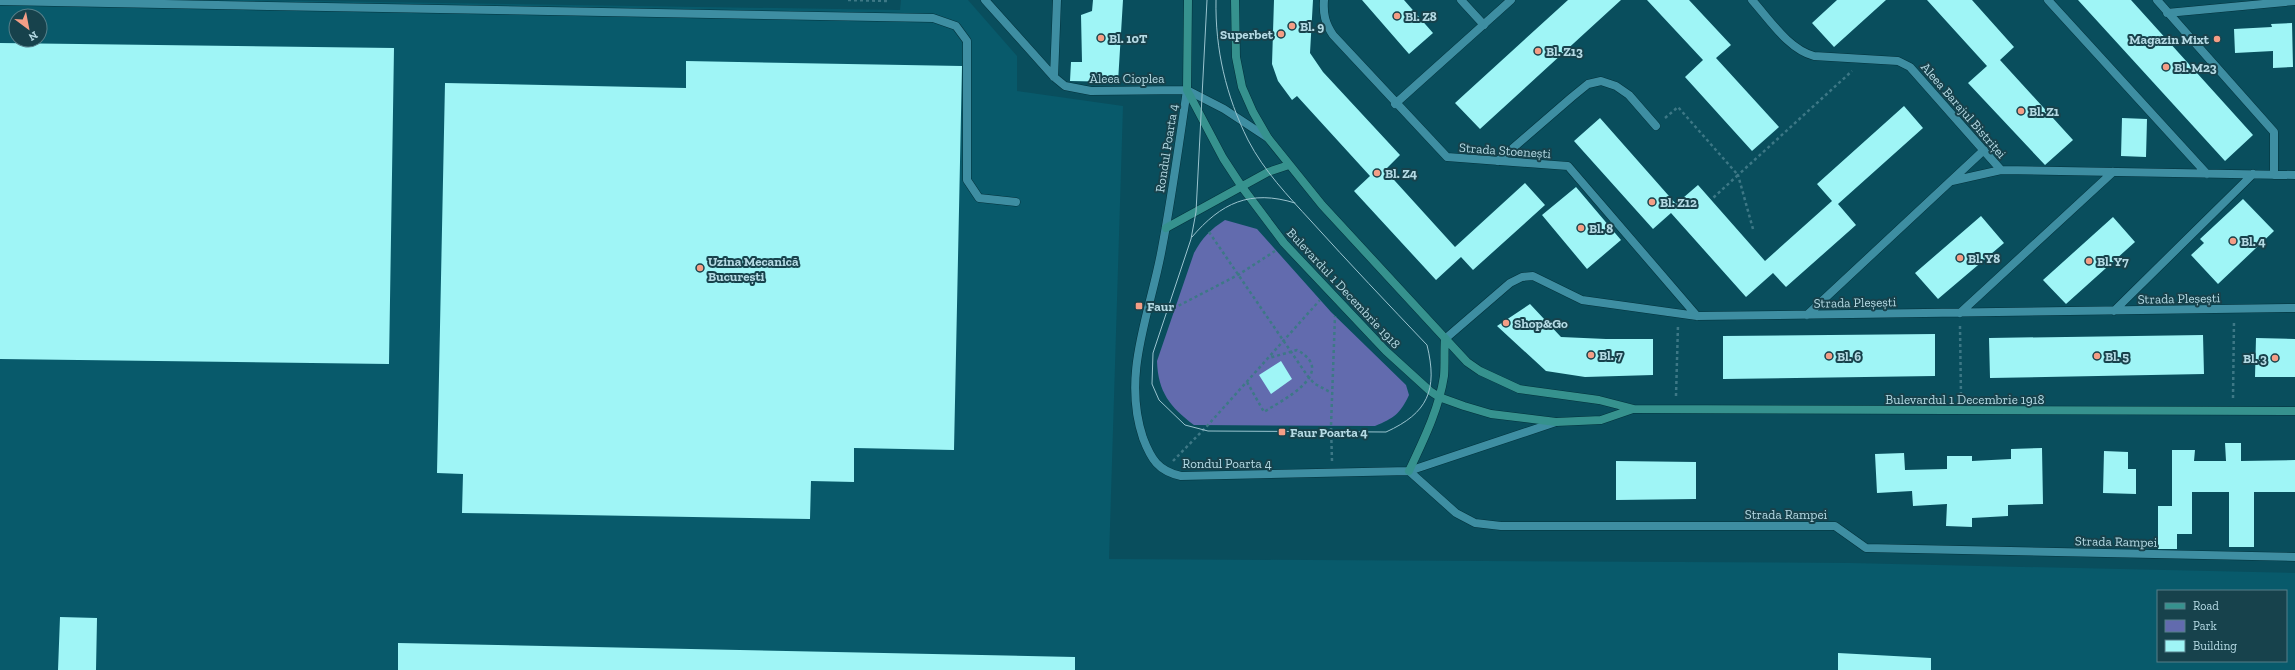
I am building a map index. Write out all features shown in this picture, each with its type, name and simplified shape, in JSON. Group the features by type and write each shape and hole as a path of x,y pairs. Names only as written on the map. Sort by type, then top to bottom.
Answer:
{"main road":[{"name":"Bulevardul 1 Decembrie 1918","path":"1188,0 1187,90 1223,158 1242,187 1284,243 1386,352 1426,387 1439,396 1464,406 1491,414 1556,422 1601,420 1634,409"},
{"name":"Bulevardul 1 Decembrie 1918","path":"1235,0 1236,57 1242,87 1253,112 1268,138 1288,165 1322,205 1467,362 1480,371 1519,388 1599,400 1634,409 2295,411"},
{"path":"1166,228 1268,172 1288,165"},
{"path":"1409,471 1428,430 1439,396 1444,376 1445,339"}],"street":[{"name":"Aleea Cioplea","path":"985,0 1054,77 1065,86 1091,91 1187,90 1224,109 1268,138"},
{"path":"1054,77 1057,0"},
{"name":"Strada Stoenești","path":"1324,0 1323,14 1326,25 1333,35 1447,157 1568,166 1697,316"},
{"path":"1461,0 1484,25"},
{"path":"1396,104 1511,0"},
{"name":"Aleea Barajul Bistriței","path":"1752,0 1792,44 1803,53 1814,56 1898,61 1910,67 2001,170 2295,174"},
{"path":"2048,0 2207,174"},
{"path":"2157,0 2274,132 2274,174"},
{"path":"0,1 933,18 956,26 967,41 967,180 979,198 1016,202"},
{"path":"2168,13 2295,2"},
{"path":"1498,161 1588,84 1602,81 1616,86 1629,95 1656,126"},
{"name":"Rondul Poarta 4","path":"1187,90 1166,228 1138,349 1135,387 1140,429 1150,455 1163,471 1181,476 1409,471 1556,422"},
{"path":"1808,315 1984,150"},
{"path":"1952,181 2001,170"},
{"path":"1960,313 2113,172"},
{"path":"2114,311 2253,174"},
{"name":"Strada Pleșești","path":"1445,339 1510,283 1522,277 1534,276 1582,300 1697,316 2295,308"},
{"name":"Strada Rampei","path":"1409,471 1456,513 1475,523 1501,526 1835,526 1866,548 2295,557"}],"path":[{"path":"848,0 888,1"},
{"path":"1713,198 1866,59"},
{"path":"1656,126 1678,107 1738,175 1753,229"},
{"path":"1209,232 1309,378 1316,384 1332,393"},
{"path":"1147,307 1176,307 1238,275 1276,251 1284,243"},
{"path":"1163,471 1208,425 1328,291"},
{"path":"1332,473 1332,393 1335,316 1338,302"},
{"path":"2233,411 2234,309"},
{"path":"1960,313 1961,411"},
{"path":"1676,409 1678,314"},
{"path":"1247,382 1264,412 1305,386 1312,367 1303,354 1297,350 1268,358"}],"shaded area":[{"path":"0,0 253,0 900,10 901,0 968,0 1017,56 1017,91 1123,106 1109,559 1850,563 2295,573 2295,670 0,670"}],"green space":[{"path":"1225,220 1257,229 1331,312 1406,385 1409,395 1403,407 1396,415 1375,426 1194,425 1178,412 1167,398 1163,390 1160,382 1157,361 1194,253 1207,234"}],"building":[{"name":"Bl. 10T","path":"1093,0 1123,0 1118,82 1070,81 1071,62 1082,62 1081,15 1092,11"},
{"name":"Bl. Z4","path":"1274,0 1313,0 1310,53 1323,72 1400,155 1385,170 1455,247 1525,183 1545,205 1473,270 1461,257 1436,280 1354,191 1370,176 1297,96 1292,100 1278,81 1272,64"},
{"name":"Bl. Z8","path":"1362,0 1404,0 1433,33 1409,54"},
{"name":"Bl. Z13","path":"1568,0 1621,0 1480,129 1455,103"},
{"path":"1647,0 1689,0 1731,45 1716,58 1779,127 1752,151 1685,77 1703,60"},
{"path":"1837,0 1886,0 1834,47 1812,23"},
{"name":"Bl. Z1","path":"1927,0 1972,0 2014,47 2000,60 2073,140 2045,165 1968,83 1987,66"},
{"name":"Bl. M23","path":"2078,0 2131,0 2253,135 2225,161"},
{"path":"2292,23 2293,67 2273,68 2273,51 2235,53 2234,29 2272,27 2271,24"},
{"path":"0,43 8,43 8,48 48,48 48,44 394,48 389,364 0,359"},
{"name":"Uzina Mecanică București","path":"686,61 962,66 954,450 854,448 854,482 811,481 810,519 462,513 463,474 437,473 445,83 686,88"},
{"name":"Bl. Z12","path":"1904,106 1923,128 1838,204 1856,225 1786,287 1773,273 1746,297 1671,213 1653,229 1574,141 1600,118 1676,204 1698,185 1765,261 1832,201 1817,184"},
{"path":"2122,118 2147,119 2146,157 2121,156"},
{"name":"Bl. 8","path":"1576,187 1621,240 1587,269 1542,215"},
{"name":"Bl. 4","path":"2243,199 2274,231 2218,284 2191,255 2204,243 2200,239"},
{"name":"Bl. Y8","path":"1981,216 2004,243 1938,299 1915,273"},
{"name":"Bl. Y7","path":"2113,217 2135,242 2066,304 2043,280"},
{"name":"Bl. 7","path":"1530,304 1561,337 1653,339 1653,375 1585,377 1546,371 1497,326"},
{"name":"Bl. 6","path":"1935,334 1935,376 1723,379 1723,336"},
{"name":"Bl. 5","path":"2203,335 2204,374 1990,378 1989,338"},
{"name":"Bl. 3","path":"2256,338 2295,339 2295,377 2255,377"},
{"path":"1281,361 1292,379 1271,394 1259,375"},
{"path":"2225,443 2241,443 2241,461 2295,460 2295,492 2254,492 2254,547 2229,547 2229,492 2192,492 2192,534 2177,534 2177,549 2158,549 2158,506 2172,506 2172,450 2195,450 2194,461 2226,461"},
{"path":"2042,448 2043,504 2008,505 2008,516 1972,518 1972,527 1946,526 1947,504 1913,506 1912,491 1877,493 1875,454 1904,453 1905,470 1947,469 1947,456 1972,456 1972,461 2011,459 2011,449"},
{"path":"2104,451 2128,452 2128,469 2136,469 2136,494 2103,493"},
{"path":"1616,461 1696,462 1696,499 1616,500"},
{"path":"60,617 97,618 96,670 58,670"},
{"path":"398,643 1075,657 1075,670 398,670"},
{"path":"1838,653 1931,658 1931,670 1838,670"}],"tram line":[{"path":"1207,0 1196,212 1191,239 1153,353 1152,384 1159,400 1185,425 1208,431 1386,432 1412,417 1426,398 1430,387 1431,375 1427,345 1354,268 1277,183 1254,151 1240,123 1223,72 1217,36 1216,0"},
{"path":"1192,237 1214,215 1238,202 1264,198 1279,199 1295,203"}],"place":[{"name":"Bl. Z8","path":"1397,16"},
{"name":"Bl. 9","path":"1292,26"},
{"name":"Superbet","path":"1281,34"},
{"name":"Bl. 10T","path":"1101,38"},
{"name":"Magazin Mixt","path":"2217,39"},
{"name":"Bl. Z13","path":"1538,51"},
{"name":"Bl. M23","path":"2166,67"},
{"name":"Bl. Z1","path":"2021,111"},
{"name":"Bl. Z4","path":"1377,173"},
{"name":"Bl. Z12","path":"1652,202"},
{"name":"Bl. 8","path":"1581,228"},
{"name":"Bl. 4","path":"2233,241"},
{"name":"Bl. Y8","path":"1960,258"},
{"name":"Bl. Y7","path":"2089,261"},
{"name":"Uzina Mecanică București","path":"700,268"},
{"name":"Faur","path":"1139,306"},
{"name":"Shop&Go","path":"1506,323"},
{"name":"Bl. 7","path":"1591,355"},
{"name":"Bl. 6","path":"1829,356"},
{"name":"Bl. 5","path":"2097,356"},
{"name":"Bl. 3","path":"2275,358"},
{"name":"Faur Poarta 4","path":"1282,432"}]}
